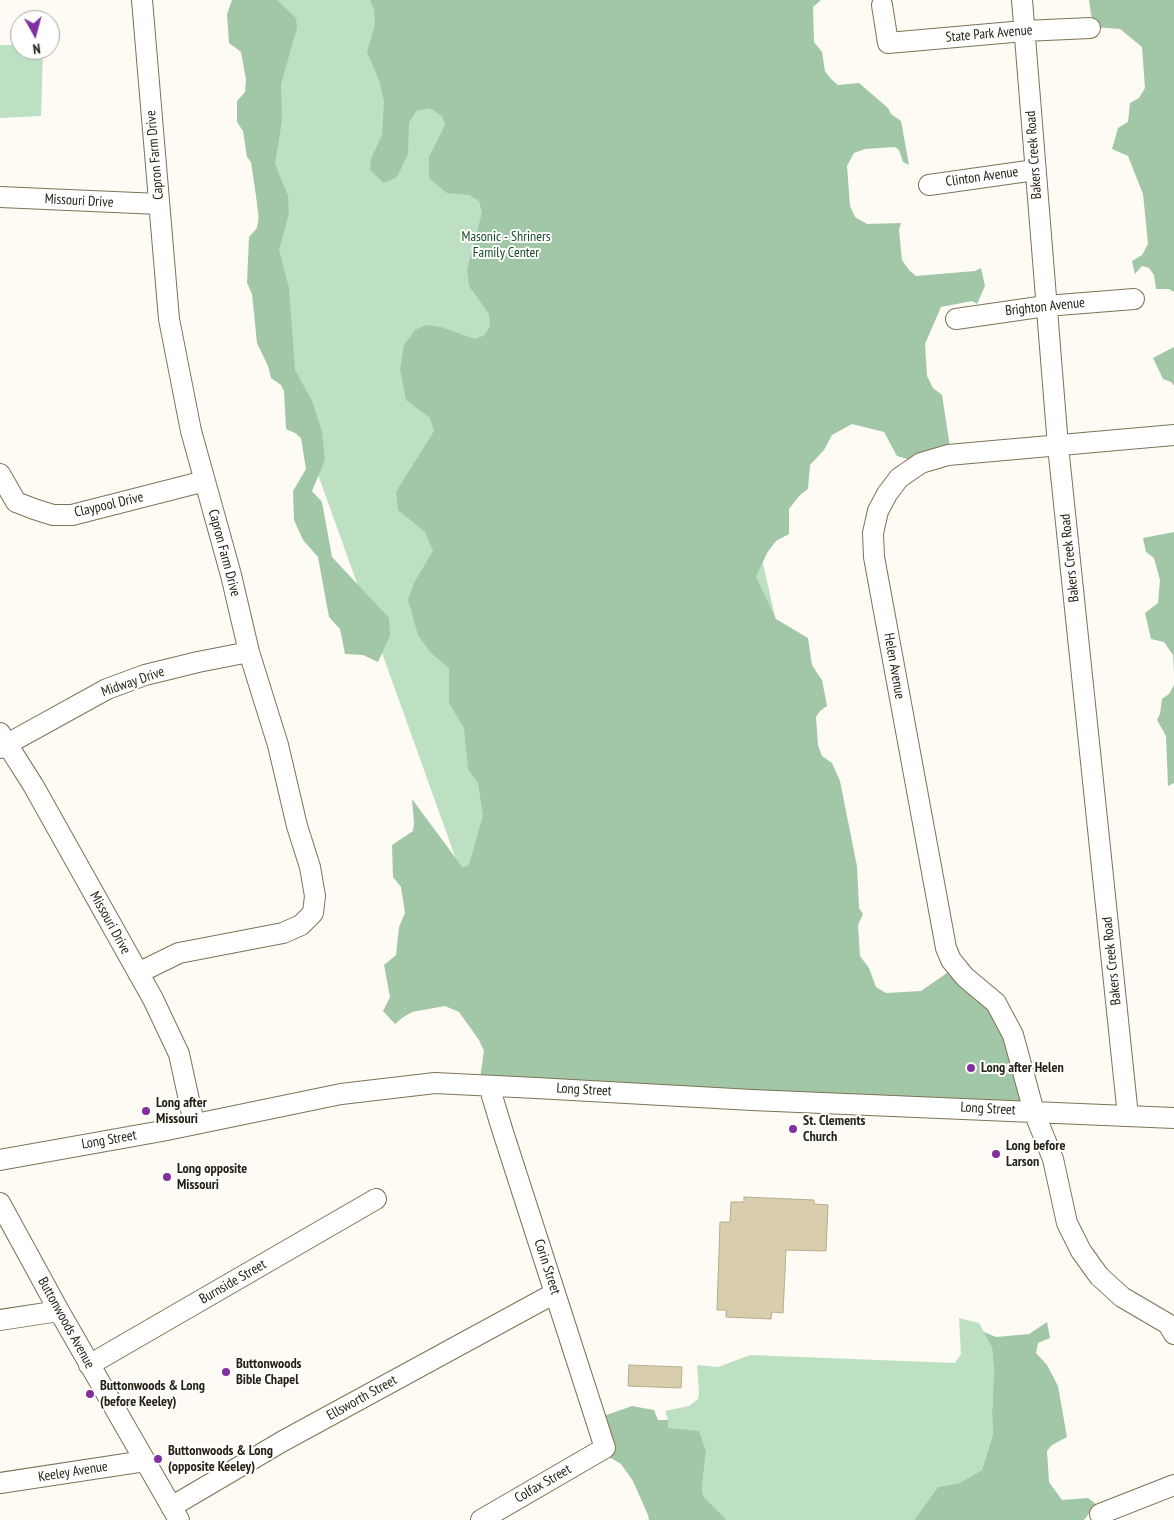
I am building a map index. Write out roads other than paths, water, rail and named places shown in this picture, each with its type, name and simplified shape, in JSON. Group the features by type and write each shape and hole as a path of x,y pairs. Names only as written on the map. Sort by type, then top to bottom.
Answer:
{"street":[{"name":"Capron Farm Drive","path":"138,972 179,953 284,933 301,925 313,913 316,896 278,745 249,652 231,576 191,432 169,319 142,0"},
{"name":"Bakers Creek Road","path":"1022,0 1058,446 1128,1116"},
{"name":"State Park Avenue","path":"882,5 888,43 1024,31 1090,28"},
{"name":"Clinton Avenue","path":"929,185 1036,170"},
{"name":"Missouri Drive","path":"0,197 159,204"},
{"name":"Brighton Avenue","path":"956,319 1046,306 1134,299"},
{"name":"Helen Avenue","path":"1174,435 948,455 921,463 900,478 887,494 878,511 873,533 874,556 946,948 951,960 965,977 996,1003 1014,1035 1034,1112 1053,1160 1067,1223 1080,1251 1100,1276 1122,1296 1168,1324 1174,1334"},
{"name":"Claypool Drive","path":"0,474 16,502 52,515 72,515 205,481"},
{"name":"Midway Drive","path":"3,742 107,689 145,675 249,652"},
{"name":"Missouri Drive","path":"3,742 33,785 153,999 178,1054 194,1124"},
{"name":"Long Street","path":"0,1160 194,1124 341,1094 435,1084 1174,1118"},
{"name":"Corin Street","path":"489,1086 504,1138 605,1448"},
{"name":"Burnside Street","path":"89,1365 376,1199"},
{"name":"Buttonwoods Avenue","path":"0,1203 89,1365 175,1513"},
{"name":"Ellsworth Street","path":"175,1513 288,1438 555,1293"},
{"path":"0,1320 59,1311"},
{"name":"Colfax Street","path":"481,1520 605,1448"},
{"name":"Keeley Avenue","path":"0,1483 145,1461"},
{"path":"1100,1514 1174,1485"}],"place":[{"name":"Long after Helen","path":"971,1068"},
{"name":"Long after Missouri","path":"146,1111"},
{"name":"St. Clements Church","path":"793,1129"},
{"name":"Long before Larson","path":"996,1154"},
{"name":"Long opposite Missouri","path":"167,1177"},
{"name":"Buttonwoods Bible Chapel","path":"226,1372"},
{"name":"Buttonwoods & Long (before Keeley)","path":"90,1394"},
{"name":"Buttonwoods & Long (opposite Keeley)","path":"158,1459"}],"park label":[{"name":"Masonic - Shriners Family Center","path":"506,246"}]}
